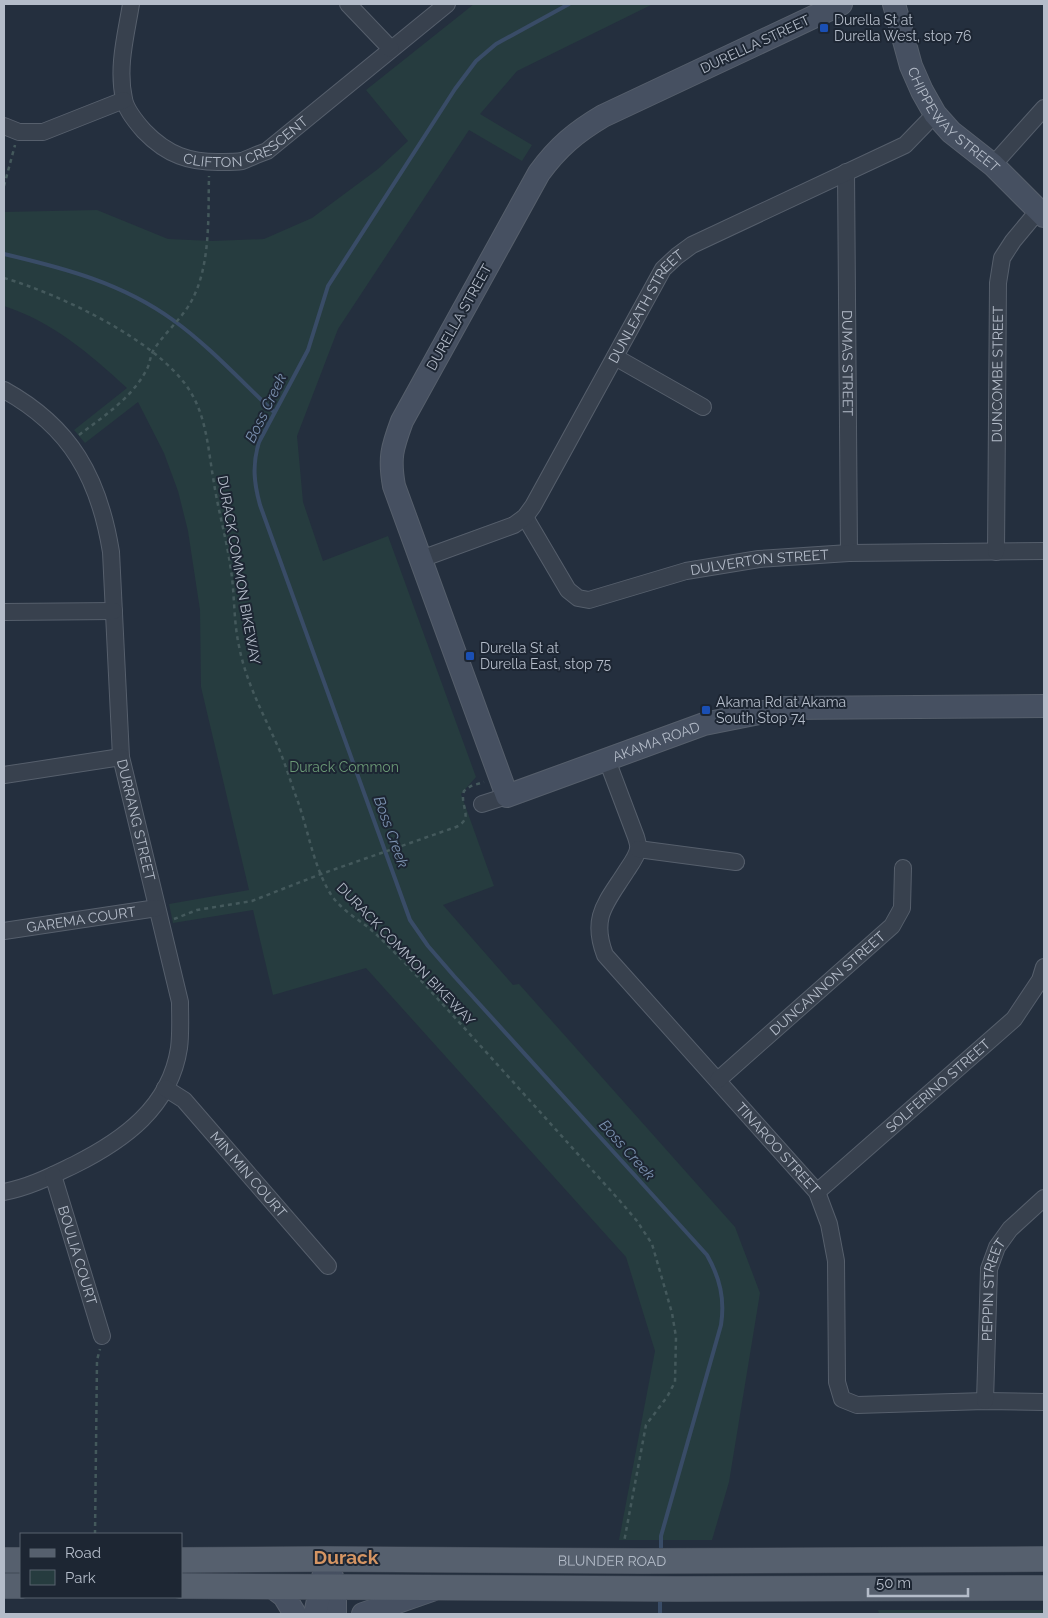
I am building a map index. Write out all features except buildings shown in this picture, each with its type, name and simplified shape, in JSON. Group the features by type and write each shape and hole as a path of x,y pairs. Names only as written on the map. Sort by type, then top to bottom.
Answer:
{"main road":[{"name":"BLUNDER ROAD","path":"182,1560 642,1561 1044,1559"},
{"path":"4,1560 20,1560"},
{"path":"4,1586 20,1586"},
{"name":"BLUNDER ROAD","path":"182,1586 640,1589 1044,1588"}],"street":[{"name":"CLIFTON CRESCENT","path":"131,4 122,54 124,100 137,123 152,139 169,152 188,160 210,162 240,161 267,151 447,4"},
{"path":"348,4 391,50"},
{"name":"DURELLA STREET","path":"507,796 394,486 390,465 393,445 402,421 539,173 564,143 603,116 842,4"},
{"name":"CHIPPEWAY STREET","path":"894,4 912,66 935,114 951,132 993,165 1041,213"},
{"path":"4,126 19,132 43,132 124,100"},
{"path":"993,165 1044,108"},
{"name":"DUNLEATH STREET","path":"421,559 514,525 525,516 533,506 663,269 677,256 692,245 904,145 935,114"},
{"name":"DUMAS STREET","path":"846,172 849,553"},
{"name":"DUNCOMBE STREET","path":"996,552 998,283 1002,258 1013,241 1041,213"},
{"path":"615,357 703,406"},
{"name":"DURRANG STREET","path":"4,390 19,398 39,413 68,443 92,481 107,526 111,552 121,757 180,1002 181,1027 179,1049 173,1071 165,1088 140,1122 104,1150 37,1183 4,1192"},
{"name":"DULVERTON STREET","path":"525,516 568,590 578,598 589,600 660,578 704,567 759,558 849,553 1044,551"},
{"path":"4,612 114,611"},
{"name":"AKAMA ROAD","path":"482,804 704,724 784,708 1044,706"},
{"path":"4,775 121,757"},
{"path":"607,760 636,837 638,849 736,862"},
{"name":"TINAROO STREET","path":"638,849 633,861 602,908 598,923 599,940 605,956 817,1192 829,1224 836,1261 837,1382 842,1399 857,1405 985,1401 1044,1402"},
{"name":"DUNCANNON STREET","path":"718,1080 892,926 902,908 903,868"},
{"name":"GAREMA COURT","path":"4,931 159,916"},
{"name":"SOLFERINO STREET","path":"817,1192 1014,1019 1043,977"},
{"name":"MIN MIN COURT","path":"165,1088 184,1100 328,1266"},
{"name":"BOULIA COURT","path":"52,1176 102,1336"},
{"name":"PEPPIN STREET","path":"985,1401 989,1269 997,1247 1010,1229 1044,1198"},
{"path":"327,1559 328,1587 335,1614"},
{"path":"272,1587 284,1596 295,1614"},
{"path":"315,1614 328,1587"},
{"path":"363,1614 438,1588"}],"path":[{"path":"4,186 19,132"},
{"path":"68,443 116,407 132,392 147,369 153,352 180,319 193,299 206,253 210,162"},
{"name":"DURACK COMMON BIKEWAY","path":"4,278 32,287 67,302 128,335 153,352 180,377 202,414 231,564 241,656 252,692 280,751 305,820 321,874 329,892 334,899 383,941 450,1012 620,1201 637,1221 652,1244 672,1313 676,1337 674,1382 667,1397 646,1425 624,1542"},
{"path":"159,916 252,901 463,823 466,815 462,799 464,791 471,786 484,782"},
{"path":"95,1533 97,1360 102,1336"}],"green space":[{"name":"Durack Common","path":"474,4 653,4 517,71 480,114 532,145 522,161 469,130 338,329 297,436 303,502 323,561 388,536 476,777 461,794 494,886 443,905 513,985 519,984 735,1227 760,1293 729,1482 712,1540 619,1540 655,1351 626,1257 366,968 273,995 253,910 173,923 169,904 249,890 201,687 200,610 188,531 178,491 164,453 138,402 85,443 74,430 127,388 85,351 55,330 4,306 4,212 97,210 168,239 212,241 264,239 312,218 378,169 408,141 366,90"},
{"path":"878,1610 1044,1610 1044,1614 879,1614"}],"waterway":[{"name":"Boss Creek","path":"569,4 496,44 476,61 455,89 328,286 308,350 259,442 255,458 255,474 260,505 410,920 428,946 454,976 707,1255 715,1272 722,1297 721,1325 661,1536 661,1552"},
{"path":"4,254 92,278 154,307 199,341 274,412"},
{"name":"Boss Creek","path":"660,1599 660,1614"}],"place":[{"name":"Durella St at Durella West, stop 76","path":"824,28"},
{"name":"Durella St at Durella East, stop 75","path":"470,656"},
{"name":"Akama Rd at Akama South Stop 74","path":"706,710"}],"district":[{"name":"Durack","path":"346,1557"}]}
